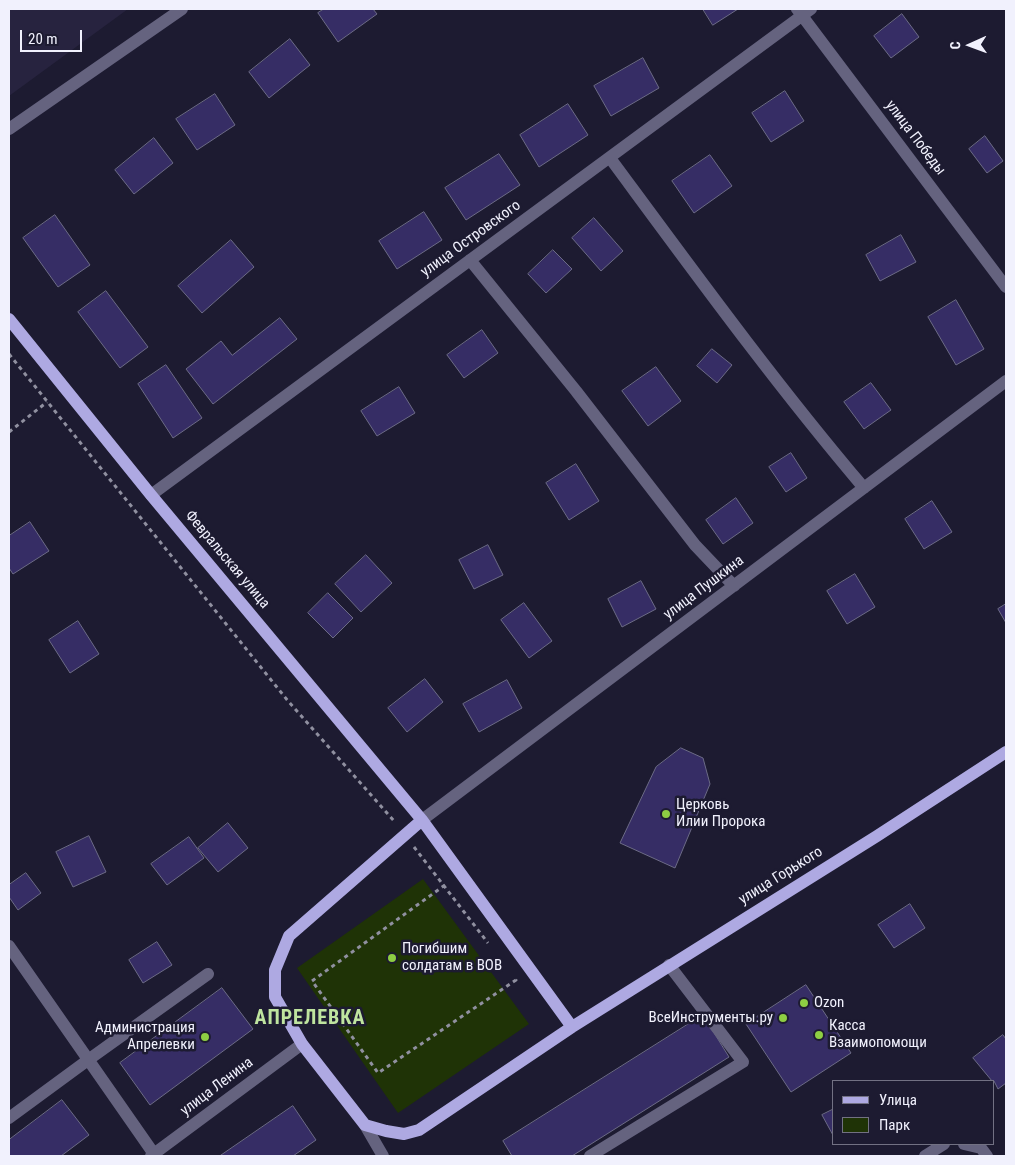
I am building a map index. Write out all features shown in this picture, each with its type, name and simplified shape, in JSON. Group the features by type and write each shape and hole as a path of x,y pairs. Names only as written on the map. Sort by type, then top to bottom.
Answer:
{"main road":[{"name":"Февральская улица","path":"9,320 151,495 422,820 572,1027"},
{"name":"улица Горького","path":"365,1125 404,1134 419,1130 572,1027 877,836 1006,752"},
{"path":"365,1125 302,1044 275,997 275,970 289,936 422,820"}],"street":[{"path":"9,129 182,9"},
{"name":"улица Островского","path":"151,495 610,158 804,11"},
{"name":"улица Победы","path":"804,11 1006,287"},
{"path":"610,158 745,340 864,488"},
{"path":"470,260 576,391 696,545 734,586"},
{"name":"улица Пушкина","path":"422,820 1006,381"},
{"path":"9,946 152,1155"},
{"path":"590,1156 743,1062 669,965"},
{"path":"9,1118 208,974"},
{"name":"улица Ленина","path":"152,1155 302,1044"},
{"path":"365,1125 383,1156"},
{"path":"926,1156 942,1145"},
{"path":"966,1145 984,1152"}],"path":[{"path":"9,354 288,701 381,805 488,944"},
{"path":"9,432 47,402"},
{"path":"444,885 312,981 378,1073 516,980 510,973"}],"shaded area":[{"path":"9,9 128,9 9,96"}],"green space":[{"path":"423,879 529,1024 398,1113 297,968"}],"building":[{"path":"324,9 373,9 377,14 338,42 318,13"},
{"path":"703,9 738,9 713,25"},
{"path":"902,14 919,37 891,58 874,36"},
{"path":"290,39 310,65 269,98 249,72"},
{"path":"643,58 659,88 611,116 594,86"},
{"path":"785,91 804,121 771,142 752,113"},
{"path":"215,94 235,125 197,150 176,119"},
{"path":"568,104 588,135 539,167 520,135"},
{"path":"985,136 1003,161 987,173 969,149"},
{"path":"154,138 173,163 134,194 115,170"},
{"path":"499,154 520,185 466,220 445,188"},
{"path":"710,155 732,186 694,213 672,181"},
{"path":"424,212 442,240 397,269 379,241"},
{"path":"55,215 90,265 58,287 23,238"},
{"path":"594,218 623,251 601,271 572,238"},
{"path":"901,235 916,262 880,281 866,255"},
{"path":"231,240 254,267 202,313 178,286"},
{"path":"553,250 572,269 546,293 528,274"},
{"path":"106,291 148,347 120,368 78,312"},
{"path":"956,300 984,349 956,365 928,317"},
{"path":"280,318 297,339 213,404 186,369 221,341 232,355"},
{"path":"482,330 498,353 464,378 447,355"},
{"path":"712,349 732,365 717,383 697,366"},
{"path":"166,365 202,418 173,438 138,384"},
{"path":"656,367 681,401 648,426 622,391"},
{"path":"871,383 891,410 864,429 844,402"},
{"path":"399,387 415,413 377,436 361,411"},
{"path":"791,453 807,478 786,492 769,467"},
{"path":"576,464 599,501 569,520 546,483"},
{"path":"736,498 753,523 723,544 706,520"},
{"path":"932,501 952,532 924,549 905,519"},
{"path":"30,522 49,551 13,574 9,568 9,536"},
{"path":"488,545 503,575 474,589 459,560"},
{"path":"366,555 392,583 361,612 335,584"},
{"path":"855,574 875,607 847,624 827,591"},
{"path":"641,581 656,609 622,627 608,599"},
{"path":"328,593 353,618 333,638 308,613"},
{"path":"524,603 552,641 529,658 501,620"},
{"path":"1006,604 1006,623 998,609"},
{"path":"78,621 99,654 70,673 49,640"},
{"path":"425,679 443,702 407,732 388,708"},
{"path":"507,680 522,708 479,732 463,704"},
{"name":"Церковь Илии Пророка","path":"681,748 703,758 710,784 675,868 620,843 656,767"},
{"path":"228,823 248,848 218,872 198,848"},
{"path":"89,836 106,872 73,887 56,852"},
{"path":"189,837 204,858 167,885 151,864"},
{"path":"26,873 41,893 18,910 9,897 9,885"},
{"path":"910,904 925,928 894,948 878,925"},
{"path":"157,942 172,965 143,983 129,960"},
{"path":"806,985 851,1053 791,1092 746,1024"},
{"path":"222,988 253,1029 150,1105 120,1063"},
{"path":"703,1015 729,1057 572,1156 512,1156 503,1141"},
{"path":"1003,1035 1006,1039 1006,1083 998,1089 995,1080 991,1080 973,1058"},
{"path":"62,1100 89,1135 61,1156 9,1156 9,1140"},
{"path":"293,1106 316,1140 293,1156 220,1156"},
{"path":"832,1110 832,1133 822,1115"}],"place":[{"name":"Церковь Илии Пророка","path":"666,814"},
{"name":"Погибшим солдатам в ВОВ","path":"392,958"},
{"name":"Ozon","path":"804,1003"},
{"name":"ВсеИнструменты.ру","path":"783,1018"},
{"name":"Касса Взаимопомощи","path":"819,1035"},
{"name":"Администрация Апрелевки","path":"205,1037"}],"district":[{"name":"АПРЕЛЕВКА","path":"310,1019"}]}
